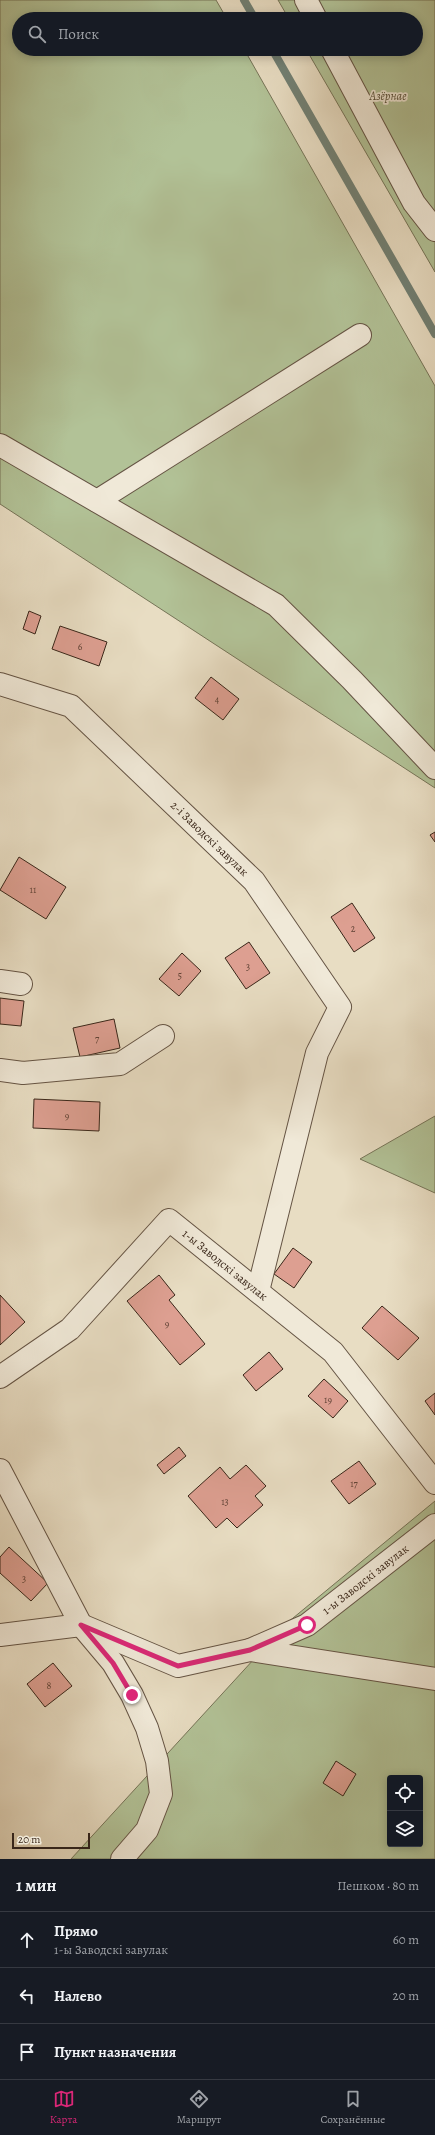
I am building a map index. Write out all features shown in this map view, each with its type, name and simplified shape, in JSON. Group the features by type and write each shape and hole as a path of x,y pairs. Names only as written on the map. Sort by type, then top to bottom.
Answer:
{"street":[{"path":"306,0 312,12"},
{"path":"336,56 414,203 435,230"},
{"path":"97,501 360,335"},
{"path":"0,446 276,605 352,680 435,768"},
{"name":"2-і Заводскі завулак","path":"0,684 71,706 254,881 340,1007 317,1053 258,1292"},
{"path":"0,1070 23,1073 120,1064 163,1036"},
{"name":"1-ы Заводскі завулак","path":"0,1377 70,1329 169,1220 332,1352 435,1483"},
{"path":"0,1470 81,1625 113,1663 132,1695 146,1728 157,1761 161,1794 148,1830 122,1859"},
{"name":"1-ы Заводскі завулак","path":"0,1635 81,1625 178,1666 250,1650 307,1625 435,1525"},
{"name":"1-ы Заводскі завулак","path":"250,1650 426,1678"},
{"path":"426,1678 435,1696"}],"green space":[{"path":"0,0 216,0 223,12 12,12 12,56 248,56 435,386 435,788 0,504"},
{"name":"Азёрнае","path":"278,0 435,0 435,272 310,56 423,56 423,12 285,12"},
{"path":"435,1116 435,1193 360,1159"},
{"path":"435,1501 435,1859 71,1859 287,1623"}],"building":[{"path":"29,611 41,616 35,634 23,629"},
{"path":"60,626 107,642 99,666 52,649"},
{"path":"211,677 239,699 223,720 195,698"},
{"path":"435,832 435,842 430,835"},
{"path":"19,857 66,887 46,919 0,890"},
{"path":"352,903 375,938 354,952 331,917"},
{"path":"249,942 270,973 246,989 225,958"},
{"path":"182,953 201,971 179,996 159,979"},
{"path":"0,998 24,1001 21,1026 0,1024"},
{"path":"114,1019 120,1048 80,1057 73,1028"},
{"path":"34,1099 100,1102 99,1131 33,1128"},
{"path":"293,1248 312,1262 294,1288 274,1274"},
{"path":"159,1275 175,1295 169,1300 205,1344 180,1365 127,1301"},
{"path":"0,1295 25,1322 0,1345"},
{"path":"382,1306 419,1338 398,1360 362,1328"},
{"path":"269,1352 283,1369 256,1391 243,1375"},
{"path":"324,1379 348,1401 333,1418 308,1396"},
{"path":"435,1393 435,1415 425,1401"},
{"path":"179,1447 186,1456 164,1474 157,1465"},
{"path":"359,1461 376,1484 349,1504 331,1481"},
{"path":"246,1465 266,1486 255,1496 263,1505 237,1528 227,1518 216,1528 188,1496 220,1467 230,1479"},
{"path":"9,1547 48,1583 31,1601 0,1573 0,1557"},
{"path":"53,1663 72,1686 45,1707 27,1684"},
{"path":"336,1761 356,1774 343,1796 323,1783"}],"waterway":[{"path":"244,0 251,12"},
{"path":"276,56 435,334"}],"route":[{"path":"132,1695 113,1663 81,1625 178,1666 250,1650 307,1625"}]}
